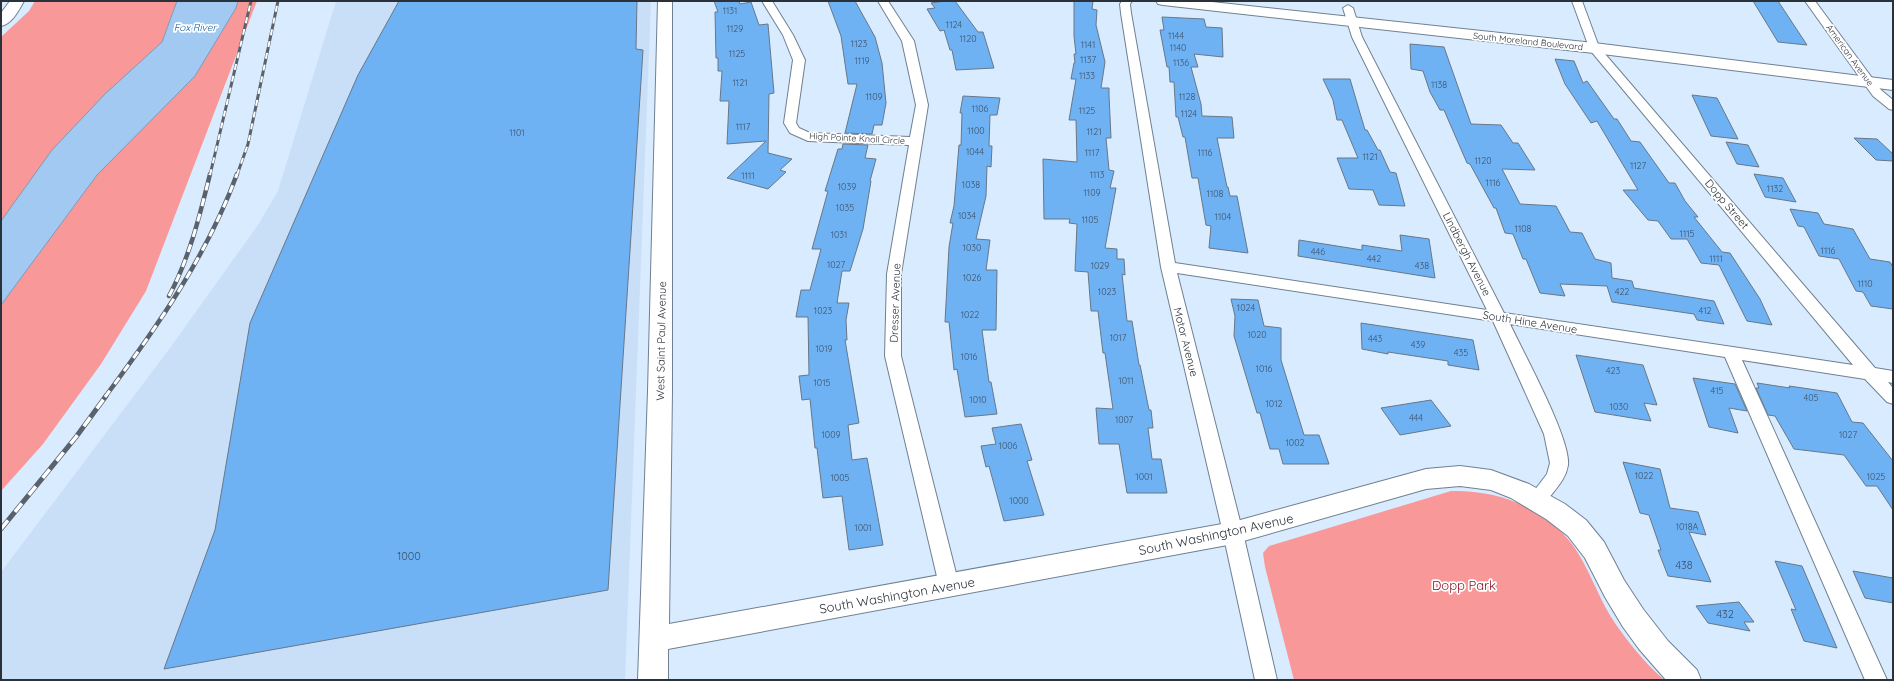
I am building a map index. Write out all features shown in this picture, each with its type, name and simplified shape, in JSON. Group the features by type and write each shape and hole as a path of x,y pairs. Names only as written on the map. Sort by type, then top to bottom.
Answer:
{"street":[{"name":"West Saint Paul Avenue","path":"654,680 660,391 665,1"},
{"name":"High Pointe Knoll Circle","path":"767,1 788,35 799,60 790,123 794,130 808,137 916,141"},
{"name":"Dresser Avenue","path":"883,1 908,41 922,105 894,274 893,356 949,585"},
{"name":"Motor Avenue","path":"1127,1 1125,4 1126,13 1168,267 1233,533 1266,680"},
{"name":"South Moreland Boulevard","path":"1163,1 1350,15 1893,71"},
{"name":"South Moreland Boulevard","path":"1279,1 1350,15"},
{"name":"Dopp Street","path":"1577,1 1591,41 1870,374 1893,398"},
{"name":"American Avenue","path":"1810,1 1877,93 1893,106"},
{"path":"1,22 16,2"},
{"name":"Lindbergh Avenue","path":"1350,15 1499,318 1553,434 1559,463 1556,477 1537,499"},
{"name":"South Moreland Boulevard","path":"1591,41 1893,85"},
{"name":"South Hine Avenue","path":"1168,267 1893,377"},
{"path":"1731,353 1876,680"},
{"name":"South Washington Avenue","path":"654,639 1233,533 1295,518 1426,479 1465,475 1486,478 1509,485 1537,499 1566,518 1590,543 1617,594 1638,626 1655,648 1686,680"}],"shaded area":[{"path":"336,1 651,1 625,680 1,680 1,572 167,352 258,225 278,191"}],"green space":[{"path":"35,1 257,1 146,291 101,364 43,444 1,491 1,37 29,11"},
{"name":"Dopp Park","path":"1451,491 1468,491 1502,497 1533,510 1560,531 1578,553 1616,625 1642,658 1664,680 1294,680 1265,567 1263,553 1269,546"}],"water":[{"name":"Fox River","path":"177,1 238,1 236,8 195,76 97,175 1,305 1,221 52,150 105,94 162,42"}],"building":[{"path":"399,1 637,1 636,49 643,50 608,590 164,669 215,530 250,323 358,75"},
{"path":"714,1 739,1 740,4 751,2 759,25 768,24 774,93 769,94 768,153 792,159 780,170 786,172 768,189 727,178 766,141 727,144 729,101 720,101 722,71 718,71 718,58 716,58 715,12 718,12"},
{"path":"828,1 855,1 875,37 882,63 886,103 882,125 874,125 872,134 845,133 857,84 848,84 841,36"},
{"path":"955,1 978,32 983,32 994,68 956,70 952,50 950,50 944,30 940,31 927,9 935,8 931,3"},
{"path":"1074,1 1093,1 1092,9 1097,10 1096,25 1105,62 1101,88 1109,88 1111,138 1106,138 1109,170 1114,171 1110,188 1116,188 1105,248 1117,249 1117,259 1124,259 1125,275 1122,274 1127,321 1132,321 1139,365 1149,410 1151,410 1153,428 1148,428 1152,459 1161,459 1167,493 1127,493 1119,444 1099,444 1096,408 1113,409 1105,353 1103,353 1098,311 1091,311 1088,272 1075,271 1077,224 1069,223 1070,219 1044,219 1043,159 1077,162 1076,120 1069,120 1076,79 1071,79 1075,63 1074,54 1076,54 1074,36"},
{"path":"1753,1 1778,1 1807,45 1778,42"},
{"path":"1162,17 1204,19 1206,27 1222,28 1223,57 1194,54 1198,67 1191,67 1201,104 1202,116 1232,117 1234,138 1217,138 1230,196 1237,196 1248,253 1209,248 1211,226 1206,225 1198,178 1192,178 1185,137 1183,137 1178,117 1176,117 1174,82 1170,82 1169,67 1167,67 1160,30 1164,30"},
{"path":"1410,44 1444,47 1471,124 1501,125 1513,143 1518,143 1535,170 1502,169 1520,204 1556,206 1570,232 1582,233 1595,259 1611,263 1612,278 1632,281 1634,288 1714,301 1724,324 1697,320 1694,314 1612,302 1607,286 1560,284 1565,296 1540,293 1526,259 1523,259 1513,234 1505,233 1496,208 1494,208 1470,164 1467,163 1444,110 1440,110 1430,92 1423,71 1411,69"},
{"path":"1555,59 1574,61 1583,83 1587,81 1614,119 1617,119 1631,141 1640,142 1669,183 1675,183 1685,201 1698,217 1694,217 1722,252 1730,253 1760,299 1772,325 1747,321 1719,265 1701,263 1687,239 1671,239 1658,221 1648,220 1623,190 1638,190 1597,121 1591,123 1565,84"},
{"path":"1323,79 1350,79 1365,130 1367,130 1378,150 1380,150 1390,172 1396,173 1405,206 1379,205 1373,190 1349,189 1337,158 1358,158 1342,120 1337,120 1333,100"},
{"path":"1692,95 1717,98 1738,139 1711,136"},
{"path":"963,96 1000,98 997,115 990,115 989,146 992,146 991,167 987,166 986,196 976,239 990,240 986,270 997,270 996,330 982,330 989,382 991,382 997,414 965,417 957,369 954,370 949,322 945,322 949,247 953,223 950,223 954,206 959,145 961,145 962,113 960,113"},
{"path":"1854,138 1877,139 1893,154 1893,161 1876,160"},
{"path":"1726,142 1748,145 1759,167 1737,164"},
{"path":"843,144 868,145 865,158 876,159 870,181 863,229 850,271 842,271 837,303 849,303 846,320 847,340 845,340 859,423 848,425 852,460 867,458 883,545 849,550 842,496 823,498 817,448 815,448 810,399 802,400 799,376 809,375 808,317 796,317 801,290 810,290 821,249 812,249 828,191 825,191 838,149 842,149"},
{"path":"1754,174 1783,178 1796,202 1765,197"},
{"path":"1790,209 1818,213 1824,224 1853,229 1870,259 1890,262 1893,267 1893,309 1871,306 1863,292 1856,291 1839,259 1819,256 1804,227 1798,226"},
{"path":"1400,235 1429,239 1435,278 1298,256 1299,240 1362,250 1362,245 1402,251"},
{"path":"1231,299 1258,300 1264,326 1281,328 1281,360 1304,435 1319,435 1329,464 1283,464 1279,449 1270,449 1260,413 1257,413 1234,336 1235,316"},
{"path":"1361,323 1473,340 1479,370 1448,365 1448,361 1388,352 1388,354 1362,349"},
{"path":"1576,355 1643,365 1657,405 1644,403 1651,421 1595,412"},
{"path":"1693,378 1735,384 1747,411 1729,408 1738,433 1709,427"},
{"path":"1757,383 1837,393 1852,422 1863,423 1893,461 1893,510 1877,486 1866,486 1844,455 1794,449 1775,416 1768,415 1756,388 1759,388"},
{"path":"1431,400 1451,426 1400,435 1381,408"},
{"path":"1021,424 1032,460 1027,461 1044,515 1004,521 989,466 986,467 981,446 996,444 992,428"},
{"path":"1623,462 1660,469 1670,508 1698,512 1706,535 1689,532 1711,582 1668,576 1658,550 1661,550 1649,515 1640,513"},
{"path":"1775,561 1802,566 1837,648 1804,641 1791,609 1796,610"},
{"path":"1853,571 1893,578 1893,603 1865,598"},
{"path":"1739,602 1754,622 1744,622 1750,631 1708,623 1696,606"}],"railway":[{"path":"210,175 251,1"},
{"path":"237,175 248,144 278,1"},
{"path":"169,296 188,252 198,221 210,174"},
{"path":"105,397 162,317 196,262 225,204 237,174"},
{"path":"1,529 76,437 106,396"}]}
